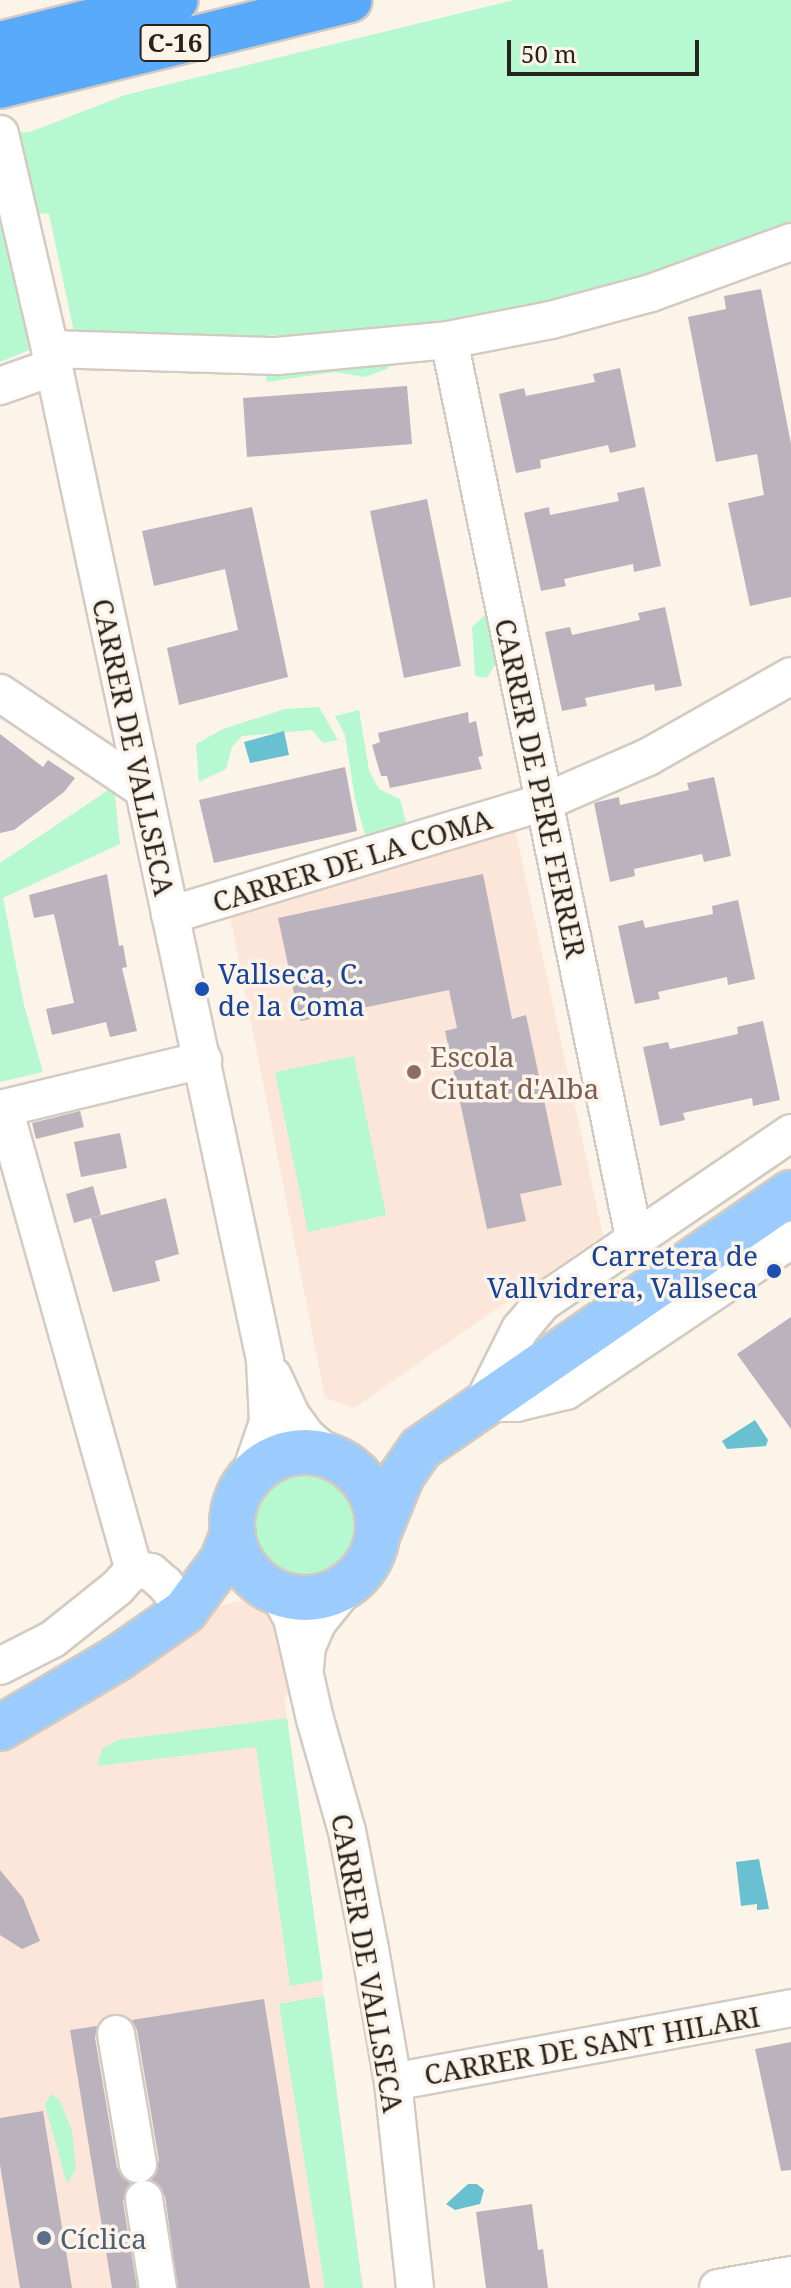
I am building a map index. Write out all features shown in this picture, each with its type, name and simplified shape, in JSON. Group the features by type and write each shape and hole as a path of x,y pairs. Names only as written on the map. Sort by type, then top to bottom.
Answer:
{"highway":[{"name":"C-16","path":"0,44 176,0"},
{"name":"C-16","path":"0,86 350,0"}],"main road":[{"path":"0,1728 118,1658 185,1611 240,1592 274,1592 313,1599 346,1587 371,1558 402,1475 421,1448 791,1193"},
{"path":"274,1592 242,1565 233,1534 232,1514 250,1475 272,1459 300,1451 335,1458 421,1448"},
{"path":"335,1458 367,1485 380,1529"},
{"path":"185,1611 222,1561 233,1534"}],"street":[{"name":"CARRER DE VALLSECA","path":"0,134 52,358 265,1360"},
{"path":"0,386 52,358 277,356 449,340 551,320 651,293 791,242"},
{"name":"CARRER DE PERE FERRER","path":"449,340 634,1237"},
{"name":"CARRER DE LA COMA","path":"170,915 544,802 648,757 791,676"},
{"path":"0,693 143,789"},
{"path":"134,1569 2,1109 203,1060"},
{"path":"791,1133 634,1237 543,1302 520,1329 483,1403 516,1403 566,1391 791,1240"},
{"path":"265,1360 291,1415 306,1436 335,1458"},
{"path":"250,1475 268,1422 265,1360"},
{"path":"134,1569 151,1572 165,1584 185,1611"},
{"path":"0,1666 53,1639 117,1588 134,1569"},
{"name":"CARRER DE VALLSECA","path":"305,1669 307,1647 317,1623 346,1587"},
{"name":"CARRER DE VALLSECA","path":"274,1592 292,1618 347,1831 393,2082 419,2279"},
{"name":"CARRER DE SANT HILARI","path":"393,2082 791,2008"},
{"path":"115,2025 158,2288"},
{"path":"718,2288 791,2275"}],"shaded area":[{"name":"Escola Ciutat d'Alba","path":"515,829 603,1235 354,1408 325,1398 229,910"},
{"path":"239,1601 268,1610 282,1637 293,1694 284,1696 363,2288 0,2288 0,1741 204,1610"}],"green space":[{"path":"514,0 791,0 791,225 670,269 555,301 483,315 378,331 93,343 74,332 49,214 0,210 0,134 30,132 125,95"},
{"path":"0,213 32,349 0,362"},
{"path":"397,359 387,369 364,377 335,372 267,382 264,365"},
{"path":"486,614 501,629 504,650 487,678 475,676 472,627"},
{"path":"319,707 338,740 323,743 312,730 242,736 232,747 226,769 199,782 196,744 223,729 285,709"},
{"path":"359,710 369,770 379,789 400,799 408,830 369,849 355,799 345,735 335,716"},
{"path":"114,786 120,844 3,898 24,1005 43,1072 0,1082 0,863"},
{"path":"354,1056 386,1215 308,1232 275,1072"},
{"path":"305,1469 326,1473 344,1486 357,1504 361,1525 357,1546 344,1564 326,1577 305,1581 284,1577 266,1564 253,1546 249,1525 253,1504 266,1486 284,1473"},
{"path":"287,1718 323,1980 290,1986 256,1747 97,1766 102,1749 117,1740"},
{"path":"324,1996 363,2288 325,2288 279,2004"},
{"path":"51,2094 59,2099 72,2131 76,2169 67,2184 45,2105"}],"water":[{"path":"284,731 289,755 250,763 244,742"},
{"path":"755,1420 768,1440 766,1446 727,1449 722,1441"},
{"path":"759,1859 769,1909 757,1910 757,1904 741,1906 736,1862"},
{"path":"468,2184 477,2184 484,2190 480,2204 455,2210 446,2204"}],"building":[{"path":"761,289 791,444 791,597 750,606 728,503 764,495 757,454 716,462 688,317 726,309 724,296"},
{"path":"620,368 636,447 610,453 608,445 540,460 541,468 516,473 499,394 524,388 526,396 595,382 593,374"},
{"path":"407,386 412,444 247,457 243,398"},
{"path":"644,487 661,566 634,572 633,564 564,579 566,586 541,591 524,513 549,507 550,515 619,501 617,493"},
{"path":"427,499 461,666 404,678 370,511"},
{"path":"252,507 288,677 179,705 167,648 238,630 225,569 154,586 142,531"},
{"path":"665,607 682,686 655,691 654,684 585,698 587,706 562,711 545,632 570,627 572,635 640,620 638,613"},
{"path":"468,712 469,723 476,721 483,756 478,757 482,769 390,788 387,776 381,776 372,745 380,742 378,733"},
{"path":"0,734 43,767 48,760 75,778 64,792 14,830 0,833"},
{"path":"345,767 357,831 214,863 199,800"},
{"path":"714,777 731,856 704,862 702,854 634,869 635,876 610,882 594,803 619,797 620,805 689,790 687,783"},
{"path":"107,874 119,946 123,945 127,967 122,968 137,1031 110,1037 106,1022 52,1035 46,1009 74,1003 54,914 34,918 29,895"},
{"path":"483,874 512,1019 526,1015 562,1185 520,1194 526,1221 487,1229 445,1031 457,1028 449,990 300,1021 278,918"},
{"path":"738,900 755,979 728,985 727,977 658,992 660,999 635,1004 618,926 643,920 645,928 713,914 712,906"},
{"path":"763,1021 780,1100 753,1106 752,1098 683,1113 685,1120 660,1126 643,1047 668,1042 670,1049 738,1034 737,1027"},
{"path":"80,1111 84,1127 36,1139 32,1123"},
{"path":"120,1133 127,1168 81,1177 74,1142"},
{"path":"93,1186 101,1215 74,1223 66,1194"},
{"path":"166,1198 179,1254 155,1261 160,1281 113,1292 91,1218"},
{"path":"791,1317 791,1429 737,1354"},
{"path":"0,1870 23,1898 40,1941 22,1949 0,1935"},
{"path":"264,1999 310,2288 178,2288 165,2196 152,2180 159,2160 137,2030 132,2020"},
{"path":"97,2026 95,2038 117,2168 130,2183 123,2202 137,2288 112,2288 70,2030"},
{"path":"791,2042 791,2170 781,2171 755,2049"},
{"path":"43,2111 72,2288 20,2288 0,2165 0,2118"},
{"path":"532,2204 538,2250 543,2249 548,2288 486,2288 476,2212"}],"place":[{"name":"Vallseca, C. de la Coma","path":"202,989"},
{"name":"Escola Ciutat d'Alba","path":"414,1072"},
{"name":"Carretera de Vallvidrera, Vallseca","path":"774,1271"},
{"name":"Cíclica","path":"44,2238"}]}
